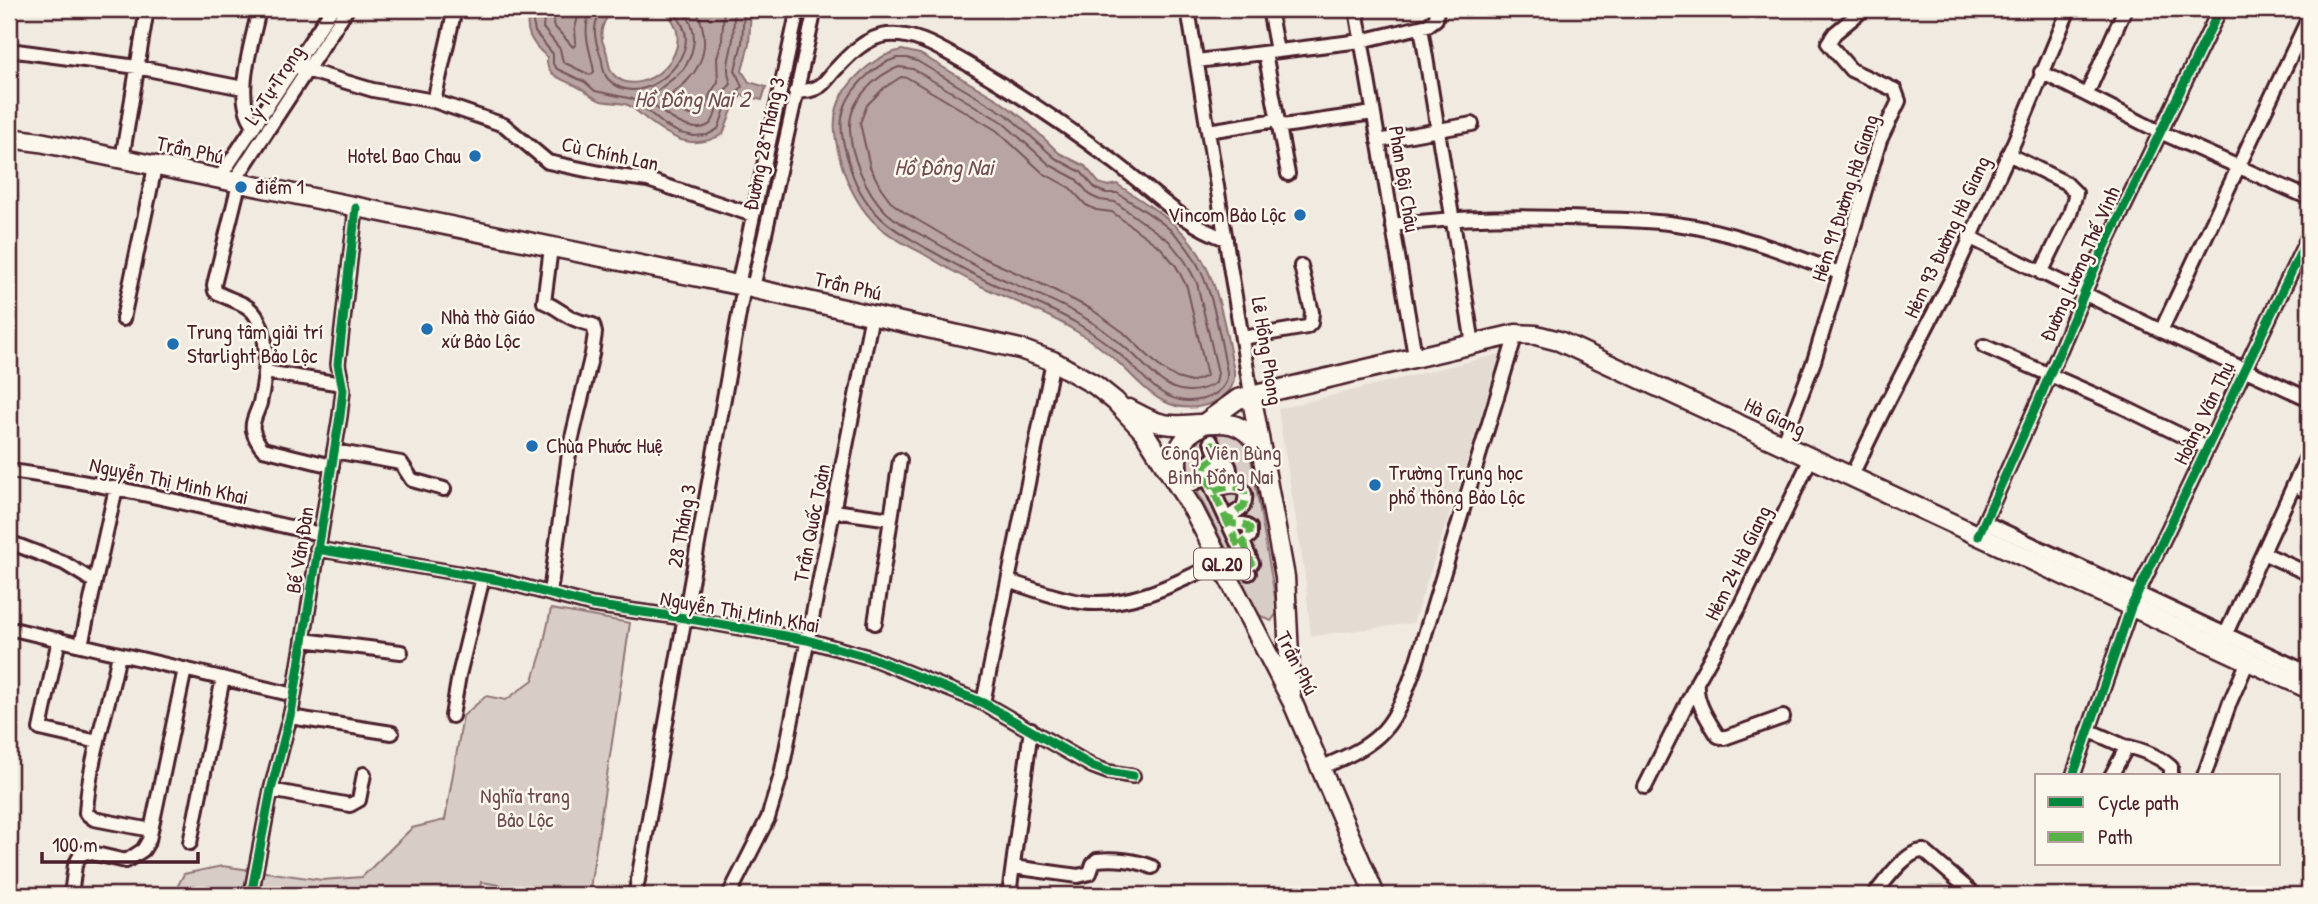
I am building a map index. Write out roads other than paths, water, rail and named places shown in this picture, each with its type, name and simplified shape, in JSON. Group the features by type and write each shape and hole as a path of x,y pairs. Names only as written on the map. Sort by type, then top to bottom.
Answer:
{"highway":[{"name":"Trần Phú","path":"9,138 40,142 745,286 1020,349 1053,361 1095,384 1144,432 1185,484 1194,511 1292,701 1375,895"},
{"name":"Hà Giang","path":"1185,484 1177,458 1181,445 1203,422 1238,398 1516,334 1536,335 1559,341 1851,477 1981,529 2223,641 2248,661 2309,689"},
{"name":"Lê Hồng Phong","path":"1251,394 1285,577 1292,701"},
{"name":"Hà Giang","path":"1115,401 1142,417 1166,425 1203,422 1232,424 1244,430 1261,450"},
{"path":"1251,623 1267,628 1275,627 1287,615"}],"street":[{"path":"122,159 147,9"},
{"path":"254,125 248,117 243,88 259,9"},
{"name":"Lý Tự Trọng","path":"230,182 301,67 332,9"},
{"name":"Lý Tự Trọng","path":"230,182 254,125 347,9"},
{"path":"434,101 455,9"},
{"name":"Đường 28 Tháng 3","path":"745,286 753,215 798,9"},
{"name":"Đường 28 Tháng 3","path":"745,286 815,9"},
{"name":"Lê Hồng Phong","path":"1188,9 1251,394"},
{"path":"1269,9 1277,120 1289,174"},
{"name":"Phan Bội Châu","path":"1356,9 1415,356"},
{"path":"1197,61 1361,41 1421,27 1436,19 1437,9"},
{"name":"Hẻm 91 Đường Hà Giang","path":"1782,445 1814,361 1880,140 1899,101 1898,92 1851,69 1828,43 1835,33 1864,9"},
{"name":"Hẻm 93 Đường Hà Giang","path":"1851,477 1955,272 2008,154 2068,9"},
{"path":"2087,94 2125,9"},
{"name":"Đường Lương Thế Vinh","path":"1981,529 2084,294 2220,9"},
{"path":"2161,331 2309,17"},
{"path":"1421,27 1473,344"},
{"path":"795,92 809,91 823,84 870,40 887,35 907,36 923,41 1005,86 1114,162 1188,221 1206,232 1226,239"},
{"path":"9,50 137,67 243,88"},
{"name":"Cù Chính Lan","path":"301,67 373,90 434,101 504,125 548,162 648,180 753,215"},
{"path":"2041,72 2160,132 2309,198"},
{"path":"1208,131 1277,120 1283,125 1373,113"},
{"path":"1378,141 1472,124"},
{"path":"2008,154 2066,183 2076,193 2070,214 2040,272"},
{"path":"123,318 155,167"},
{"path":"230,182 214,285 215,291 221,296 251,309 260,321 264,336 265,372 253,426 260,447 332,466"},
{"name":"Bế Văn Đàn","path":"251,895 271,790 290,717 342,403 338,364 356,208"},
{"path":"1392,225 1454,217 1518,215 1675,224 1716,232 1774,249 1839,273"},
{"name":"Hoàng Văn Thụ","path":"2074,774 2134,600 2309,235"},
{"path":"1969,237 2161,331 2309,399"},
{"path":"550,593 570,446 595,333 593,326 579,322 559,308 544,302 551,248"},
{"path":"1242,338 1307,327 1311,323 1312,312 1301,266"},
{"name":"28 Tháng 3","path":"638,895 636,891 670,690 745,286"},
{"name":"Trần Quốc Toản","path":"729,895 768,818 781,775 872,315"},
{"path":"1320,768 1354,754 1385,731 1402,705 1516,334"},
{"path":"1984,346 2123,407 2207,448"},
{"path":"983,703 1053,361"},
{"path":"265,372 342,384"},
{"path":"1211,441 1217,456 1206,464 1207,477 1241,553 1249,556"},
{"path":"334,451 401,463 412,480 444,489"},
{"path":"2223,641 2309,452"},
{"name":"Hẻm 24 Hà Giang","path":"1645,787 1697,682 1740,606 1811,458"},
{"path":"875,623 900,460"},
{"name":"Nguyễn Thị Minh Khai","path":"9,471 54,476 116,488 320,534"},
{"path":"1185,484 1207,477"},
{"path":"1214,491 1226,482 1237,486 1246,496 1243,507 1231,515 1229,521 1250,528 1250,536 1243,541 1252,563 1247,567 1249,573"},
{"path":"2294,485 2309,492"},
{"path":"81,645 116,488"},
{"path":"834,510 891,519"},
{"path":"9,542 64,563 94,582"},
{"name":"Nguyễn Thị Minh Khai","path":"317,549 482,577 592,605 685,618 807,640 871,658 983,703 1092,766 1133,776"},
{"path":"2263,552 2309,574"},
{"path":"1008,582 1081,602 1107,602 1147,594 1220,562"},
{"path":"452,716 482,577"},
{"path":"17,630 294,695"},
{"path":"59,639 40,729 98,742"},
{"path":"303,640 401,652"},
{"name":"Hà Giang","path":"2223,641 2309,673"},
{"path":"119,654 98,742 86,813 94,819 151,830"},
{"path":"2205,774 2230,702 2248,661"},
{"path":"71,895 75,865 81,854 87,852 126,861 143,850 151,830 185,669"},
{"path":"190,843 223,678"},
{"path":"1697,682 1696,692 1718,736 1724,738 1783,717"},
{"path":"290,717 392,733"},
{"path":"1009,895 1031,729"},
{"path":"2088,730 2163,761 2171,768 2171,774"},
{"path":"2112,774 2124,752 2124,746"},
{"path":"271,790 350,805 359,800 364,774"},
{"path":"1874,895 1908,856 1918,850 1923,851 1975,895"},
{"path":"1013,867 1078,876 1090,873 1097,860 1112,859 1152,867"}],"water":[{"name":"Hồ Đồng Nai 2","path":"530,9 614,9 604,22 601,32 610,68 613,74 625,82 639,82 653,77 665,67 674,54 678,39 674,24 662,9 751,9 749,44 742,71 749,82 766,87 762,100 742,95 734,105 723,134 712,139 692,142 673,137 628,105 598,100 552,73 547,57 530,36 527,23"},
{"name":"Hồ Đồng Nai","path":"902,50 920,54 997,99 1024,119 1059,153 1085,166 1099,183 1108,186 1117,184 1178,228 1202,259 1217,294 1234,371 1230,390 1215,402 1206,405 1186,407 1168,403 1153,395 1093,342 1052,318 960,275 896,239 873,221 856,199 844,173 836,139 835,117 843,94 861,72 876,60"}],"place":[{"name":"Hotel Bao Chau","path":"475,156"},
{"name":"điểm 1","path":"241,187"},
{"name":"Vincom Bảo Lộc","path":"1300,215"},
{"name":"Nhà thờ Giáo xứ Bảo Lộc","path":"427,329"},
{"name":"Trung tâm giải trí Starlight Bảo Lộc","path":"173,344"},
{"name":"Chùa Phước Huệ","path":"532,446"},
{"name":"Trường Trung học phổ thông Bảo Lộc","path":"1375,485"}],"park label":[{"name":"Công Viên Bùng Binh Đồng Nai","path":"1221,465"},
{"name":"Nghĩa trang Bảo Lộc","path":"525,808"}]}
